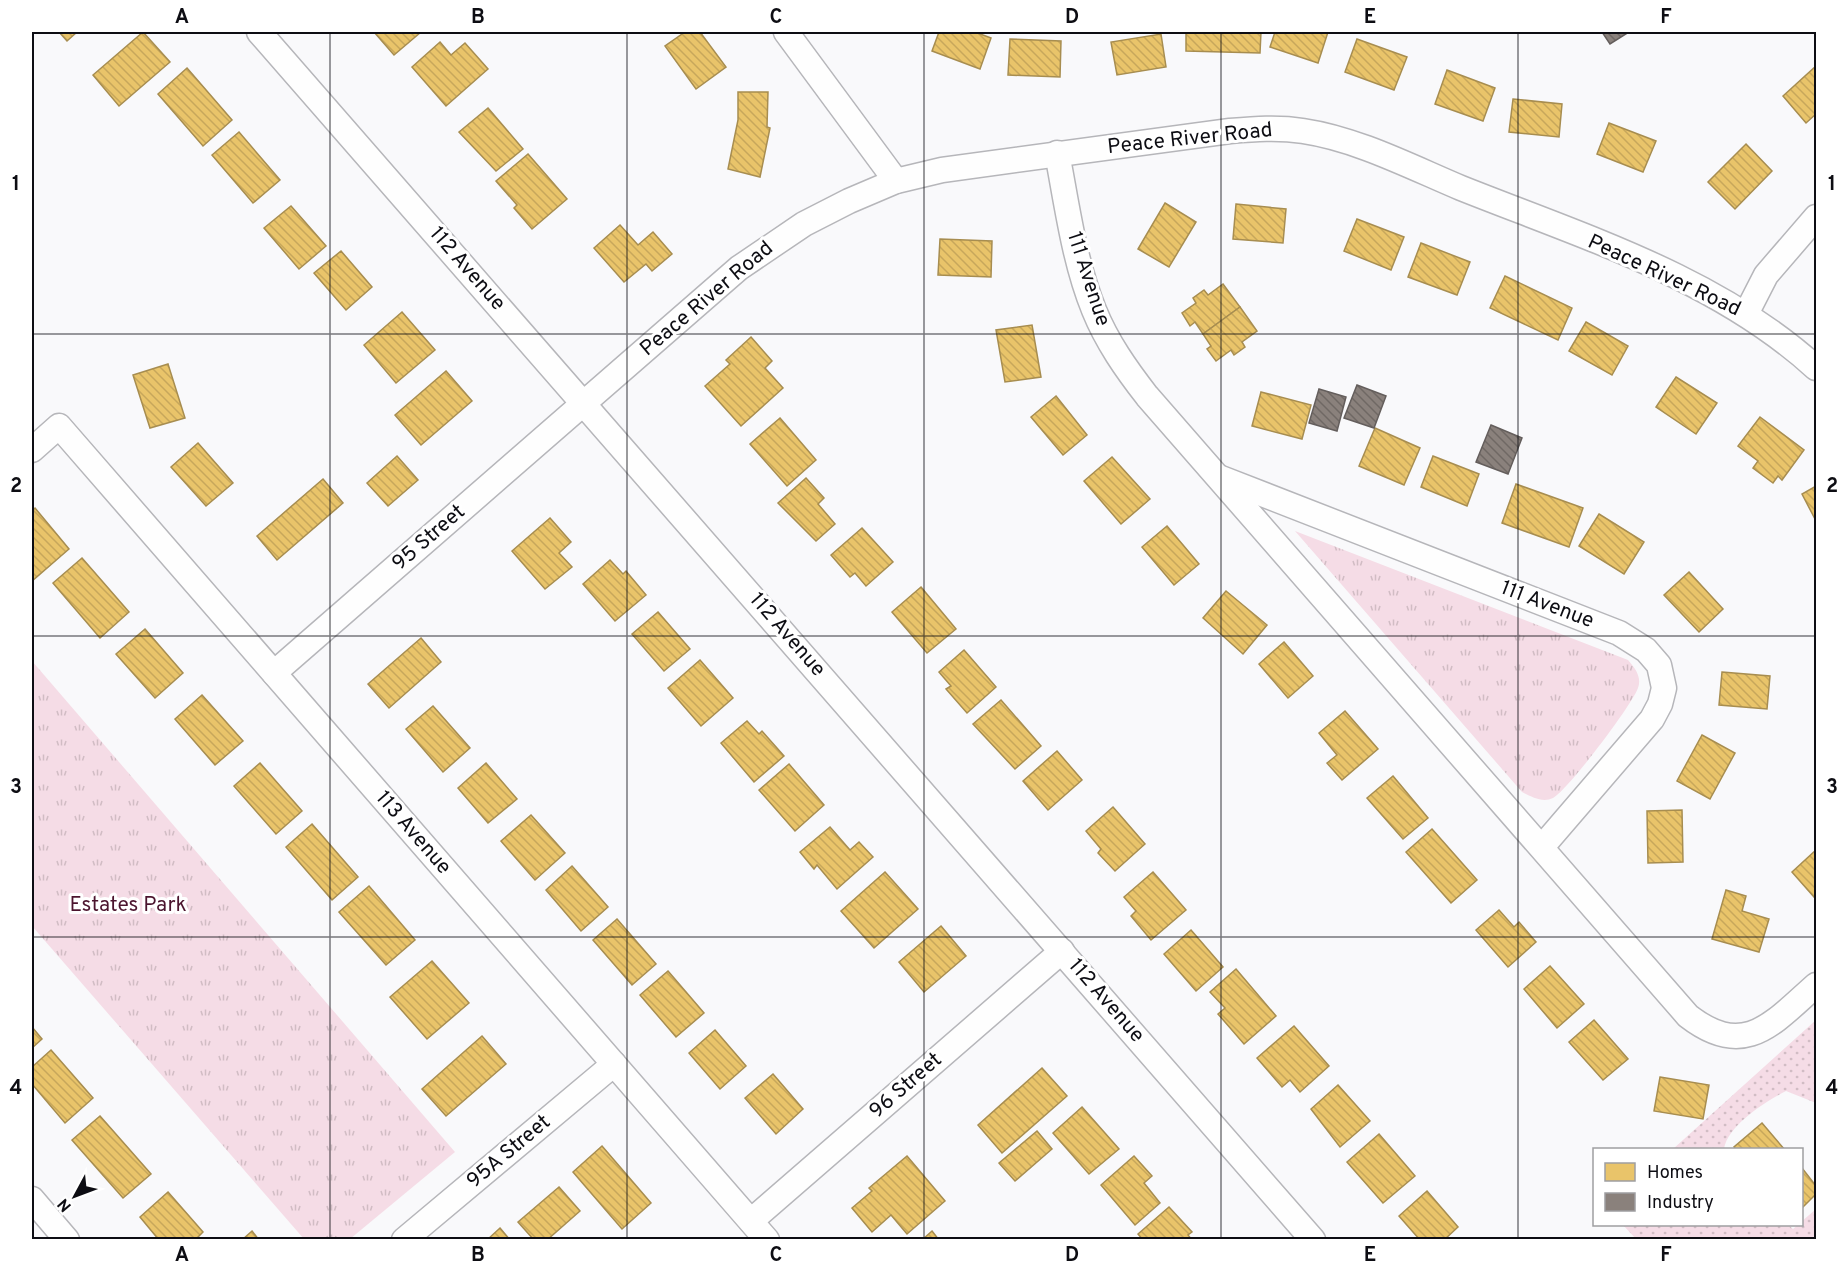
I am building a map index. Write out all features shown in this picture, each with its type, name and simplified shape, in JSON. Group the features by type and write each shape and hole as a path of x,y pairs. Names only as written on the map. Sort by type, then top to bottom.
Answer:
{"street":[{"name":"112 Avenue","path":"259,32 1313,1239"},
{"path":"786,32 896,181"},
{"name":"Peace River Road","path":"584,403 739,268 769,245 849,201 896,181 942,170 1057,153 1267,128 1304,131 1368,150 1625,254 1713,295 1746,314 1816,369"},
{"name":"111 Avenue","path":"1057,153 1071,229 1094,310 1120,362 1216,476 1688,1016 1708,1031 1732,1038 1755,1032 1775,1022 1816,985"},
{"path":"1746,314 1766,275 1816,217"},
{"name":"95 Street","path":"274,673 584,403"},
{"name":"113 Avenue","path":"32,450 59,426 767,1239"},
{"name":"111 Avenue","path":"1216,476 1619,633 1646,650 1659,665 1664,688 1652,719 1542,847"},
{"name":"96 Street","path":"751,1221 1062,951"},
{"name":"95A Street","path":"404,1239 614,1064"},
{"path":"32,1198 67,1239"}],"green space":[{"path":"1295,531 1628,660 1638,676 1638,688 1599,746 1561,792 1553,798 1541,800 1529,796 1522,792"},
{"name":"Estates Park","path":"32,661 455,1152 350,1239 304,1239 32,926"},
{"path":"1816,1020 1816,1103 1786,1091 1768,1101 1740,1123 1732,1131 1724,1148 1674,1148"},
{"path":"1816,1209 1816,1239 1636,1239 1624,1226 1789,1226 1793,1229 1796,1226 1803,1226 1803,1220"}],"building: Homes":[{"path":"59,32 77,32 67,41"},
{"path":"143,32 170,62 119,106 93,75"},
{"path":"374,32 421,32 394,55"},
{"path":"685,32 700,32 726,67 696,89 665,46"},
{"path":"939,32 975,32 991,38 980,69 932,51"},
{"path":"1186,32 1261,32 1260,53 1186,51"},
{"path":"1275,32 1328,32 1318,63 1270,47"},
{"path":"1161,34 1166,67 1117,75 1111,42"},
{"path":"1010,39 1061,41 1060,77 1008,75"},
{"path":"1357,39 1407,57 1394,90 1345,72"},
{"path":"440,42 451,55 465,43 488,69 446,106 412,67"},
{"path":"1816,66 1816,114 1806,123 1783,96"},
{"path":"187,68 232,120 203,146 158,94"},
{"path":"1447,70 1495,88 1483,121 1435,104"},
{"path":"738,92 768,92 767,127 770,128 760,177 728,169 738,120"},
{"path":"1513,99 1562,104 1559,137 1509,132"},
{"path":"488,108 523,149 496,171 459,132"},
{"path":"1609,123 1656,141 1643,172 1597,154"},
{"path":"239,132 280,180 253,203 212,155"},
{"path":"1746,144 1772,171 1735,209 1708,182"},
{"path":"528,154 567,199 532,229 514,208 517,205 496,181"},
{"path":"1165,203 1196,222 1169,267 1138,249"},
{"path":"1236,204 1286,209 1283,243 1233,239"},
{"path":"291,206 326,246 299,269 264,228"},
{"path":"1357,219 1404,237 1391,270 1344,251"},
{"path":"620,225 638,245 653,232 672,254 652,271 646,264 624,282 594,248"},
{"path":"940,239 992,241 991,277 938,275"},
{"path":"1421,243 1470,262 1457,295 1408,277"},
{"path":"341,251 372,287 346,310 314,273"},
{"path":"1505,276 1572,308 1558,340 1490,308"},
{"path":"1223,284 1240,307 1203,334 1195,322 1190,326 1182,313 1196,303 1193,298 1204,290 1208,295"},
{"path":"1240,307 1257,331 1242,342 1245,347 1234,355 1231,350 1216,361 1207,349 1211,346 1203,334"},
{"path":"402,312 435,350 396,383 364,345"},
{"path":"1586,322 1628,346 1612,375 1569,351"},
{"path":"1032,325 1041,377 1005,382 996,330"},
{"path":"751,337 772,361 765,368 783,388 741,426 705,386 730,364 726,360"},
{"path":"168,364 185,418 150,428 133,375"},
{"path":"446,371 472,401 421,445 395,415"},
{"path":"1676,377 1717,403 1696,434 1656,407"},
{"path":"1261,392 1311,405 1302,439 1252,426"},
{"path":"1056,396 1087,435 1063,455 1031,417"},
{"path":"1760,417 1804,450 1782,480 1778,476 1773,483 1753,468 1758,461 1738,446"},
{"path":"780,418 816,460 787,486 750,444"},
{"path":"1375,428 1420,448 1404,485 1359,466"},
{"path":"198,443 233,483 206,506 171,467"},
{"path":"397,456 418,480 388,506 367,483"},
{"path":"1433,456 1479,474 1467,506 1421,487"},
{"path":"1112,457 1150,499 1121,524 1084,481"},
{"path":"806,478 824,498 818,504 835,524 816,541 778,503"},
{"path":"323,479 343,503 277,560 257,536"},
{"path":"1516,484 1583,508 1569,547 1502,523"},
{"path":"1816,486 1816,521 1802,494"},
{"path":"35,508 69,549 32,581 32,511"},
{"path":"1599,514 1644,542 1624,574 1579,546"},
{"path":"550,518 571,542 559,553 572,567 545,589 512,551"},
{"path":"1167,526 1199,564 1174,585 1142,547"},
{"path":"862,528 893,562 866,586 855,573 850,577 831,555"},
{"path":"82,558 129,612 100,638 53,583"},
{"path":"610,560 623,574 626,571 646,595 615,621 583,584"},
{"path":"1689,572 1723,609 1699,632 1664,595"},
{"path":"921,587 956,629 927,653 892,612"},
{"path":"1226,591 1267,625 1243,654 1203,618"},
{"path":"658,612 690,649 664,671 632,634"},
{"path":"145,629 183,673 155,698 116,654"},
{"path":"421,638 441,662 389,708 368,684"},
{"path":"1284,642 1313,676 1288,698 1259,664"},
{"path":"964,650 996,687 967,713 946,689 951,686 939,672"},
{"path":"700,660 733,698 701,726 668,688"},
{"path":"1722,672 1770,676 1767,709 1719,705"},
{"path":"202,695 243,741 215,765 175,719"},
{"path":"1001,700 1041,746 1015,769 973,724"},
{"path":"433,706 470,748 443,772 406,729"},
{"path":"1345,711 1378,749 1342,780 1327,763 1337,755 1319,733"},
{"path":"747,721 759,734 762,731 784,756 754,782 721,743"},
{"path":"1702,735 1735,753 1710,799 1677,781"},
{"path":"1057,751 1082,780 1048,810 1023,781"},
{"path":"260,763 302,811 276,834 234,786"},
{"path":"486,763 517,799 488,823 458,788"},
{"path":"789,764 824,805 795,831 759,790"},
{"path":"1393,776 1428,818 1403,839 1367,798"},
{"path":"1113,807 1145,844 1115,871 1098,853 1101,849 1086,831"},
{"path":"1682,810 1683,862 1648,863 1647,811"},
{"path":"531,815 565,853 535,880 501,841"},
{"path":"312,824 358,877 332,900 286,847"},
{"path":"830,827 850,850 859,842 873,857 837,889 817,865 814,869 800,852"},
{"path":"1432,829 1477,880 1451,903 1406,852"},
{"path":"1816,850 1816,894 1814,897 1792,872"},
{"path":"572,866 608,907 581,931 546,890"},
{"path":"885,872 918,909 874,948 841,911"},
{"path":"1153,872 1186,910 1151,940 1131,916 1136,911 1124,897"},
{"path":"369,886 415,940 386,965 339,912"},
{"path":"1726,890 1746,896 1742,911 1769,919 1759,952 1712,939"},
{"path":"1499,910 1514,927 1519,922 1536,942 1508,967 1476,930"},
{"path":"617,919 656,964 632,985 593,940"},
{"path":"941,926 966,956 924,992 899,962"},
{"path":"1191,930 1223,967 1196,991 1164,954"},
{"path":"432,961 469,1003 427,1039 390,997"},
{"path":"1550,966 1584,1004 1557,1028 1524,989"},
{"path":"1236,969 1276,1016 1244,1044 1218,1014 1225,1008 1210,992"},
{"path":"668,971 704,1013 676,1037 640,995"},
{"path":"1594,1020 1628,1059 1603,1080 1569,1042"},
{"path":"1294,1026 1329,1066 1300,1092 1290,1080 1282,1087 1257,1058"},
{"path":"32,1027 42,1039 32,1048"},
{"path":"715,1030 746,1066 720,1089 689,1053"},
{"path":"482,1036 506,1064 446,1116 422,1089"},
{"path":"51,1050 93,1098 65,1123 32,1084 32,1067"},
{"path":"1042,1068 1067,1096 1002,1153 978,1125"},
{"path":"773,1074 803,1109 776,1134 745,1098"},
{"path":"1660,1077 1709,1085 1703,1119 1654,1111"},
{"path":"1338,1085 1370,1121 1340,1147 1311,1109"},
{"path":"1082,1107 1119,1149 1089,1174 1053,1133"},
{"path":"100,1116 151,1174 123,1198 72,1140"},
{"path":"1762,1123 1783,1148 1735,1148"},
{"path":"1037,1131 1052,1149 1015,1181 999,1163"},
{"path":"1379,1134 1415,1176 1383,1203 1347,1162"},
{"path":"602,1146 651,1203 622,1229 573,1172"},
{"path":"907,1156 945,1201 907,1234 891,1215 872,1232 852,1208 872,1191 869,1188"},
{"path":"1134,1156 1152,1176 1144,1183 1160,1203 1135,1225 1101,1185"},
{"path":"1803,1169 1816,1186 1816,1194 1803,1207"},
{"path":"559,1187 580,1211 547,1240 534,1240 518,1222"},
{"path":"1427,1191 1458,1227 1444,1240 1420,1240 1399,1216"},
{"path":"168,1192 203,1232 195,1240 159,1240 140,1217"},
{"path":"1169,1207 1192,1232 1188,1235 1192,1240 1143,1240 1138,1234"},
{"path":"500,1228 510,1240 487,1240"},
{"path":"252,1231 259,1240 242,1240"},
{"path":"932,1231 939,1240 922,1240"}],"building: Industry":[{"path":"1602,32 1629,32 1610,44"},
{"path":"1357,385 1386,396 1374,428 1344,418"},
{"path":"1319,389 1346,397 1337,431 1309,423"},
{"path":"1491,425 1522,438 1508,474 1476,462"}]}
